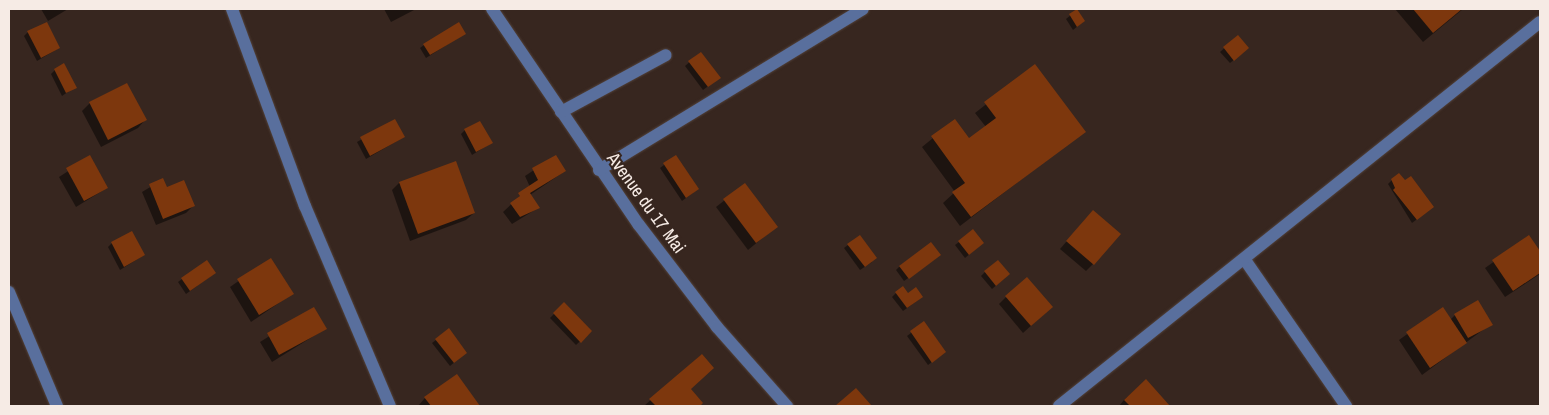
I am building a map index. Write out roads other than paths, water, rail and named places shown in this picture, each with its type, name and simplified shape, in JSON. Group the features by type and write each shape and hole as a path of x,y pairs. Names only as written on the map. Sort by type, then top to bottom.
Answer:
{"street":[{"name":"Avenue du 17 Mai","path":"492,9 599,170 717,327 786,406"},
{"path":"599,170 863,9"},
{"path":"234,10 305,206 390,406"},
{"path":"1059,406 1245,260 1540,22"},
{"path":"561,112 666,55"},
{"path":"1245,260 1346,406"},
{"path":"9,292 57,406"}]}
